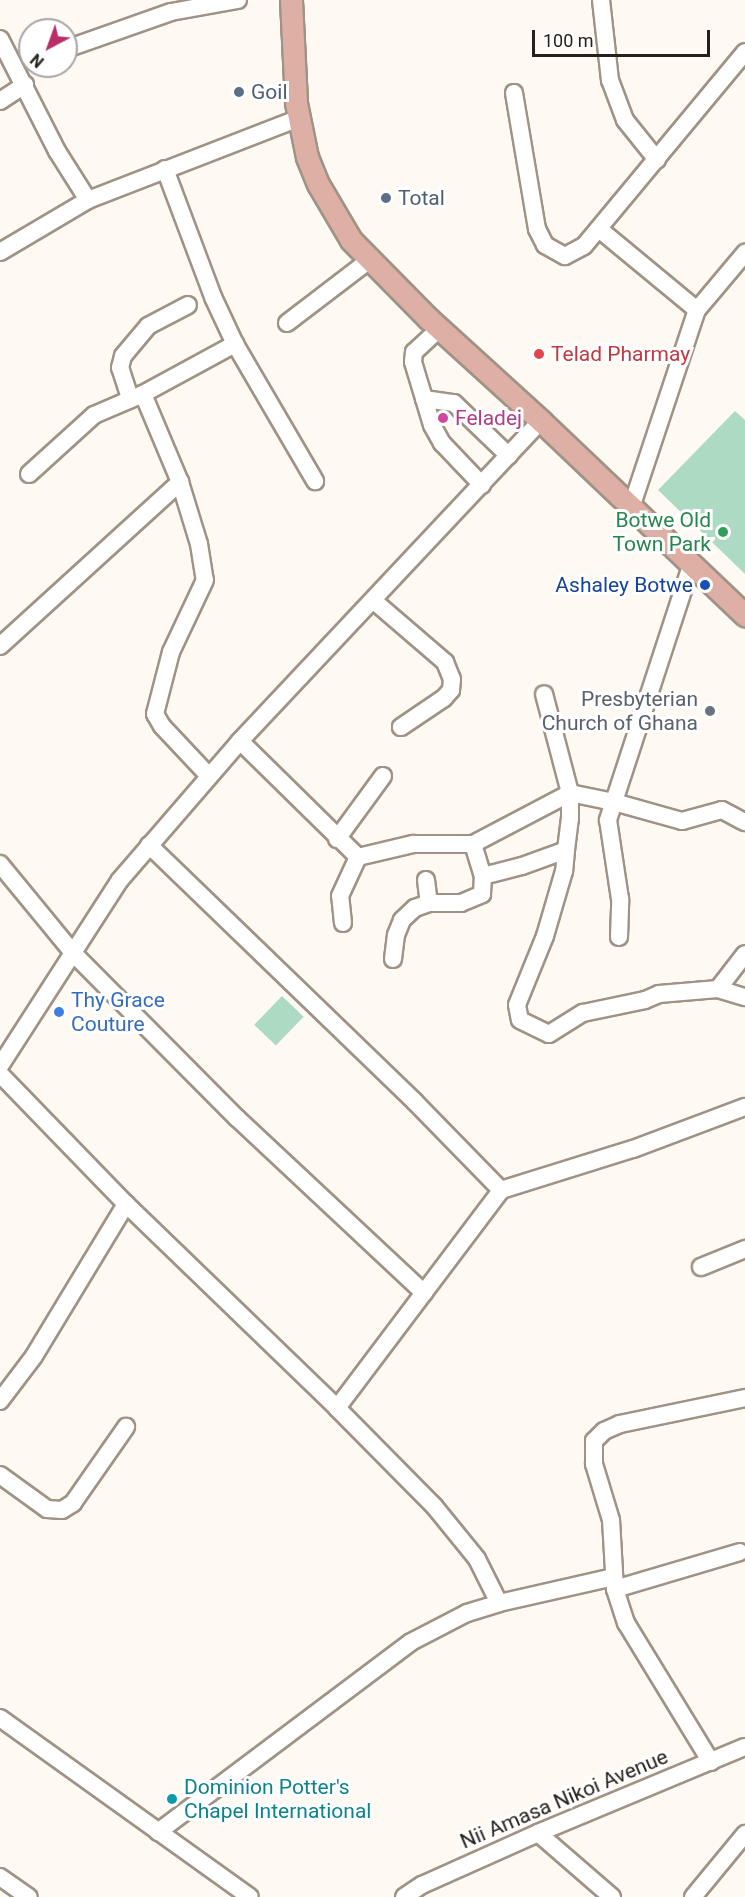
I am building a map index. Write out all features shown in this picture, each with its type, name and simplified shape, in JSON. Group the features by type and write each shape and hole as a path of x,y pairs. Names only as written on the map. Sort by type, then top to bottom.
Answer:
{"main road":[{"path":"291,0 293,61 299,118 307,157 318,184 351,240 368,261 439,329 541,421 745,615"}],"street":[{"path":"78,44 170,6 238,0"},
{"path":"601,0 614,90 624,120 657,160"},
{"path":"0,39 18,64"},
{"path":"514,93 537,229 545,245 565,256 585,246 657,160 739,71 745,52"},
{"path":"0,101 23,78"},
{"path":"27,78 57,151 88,200"},
{"path":"0,252 88,200 299,118"},
{"path":"165,169 213,297 235,344 315,482"},
{"path":"599,229 697,310"},
{"path":"631,508 697,310 745,253"},
{"path":"287,323 368,261"},
{"path":"188,305 148,326 123,356 120,368 180,482 199,544 205,580 171,652 155,714 162,726 209,776"},
{"path":"439,329 414,352 413,357 424,399 432,425 442,443 482,485"},
{"path":"29,474 94,415 136,396 235,344"},
{"path":"424,399 454,403 509,456"},
{"path":"0,1066 99,909 149,845 240,741 541,421"},
{"path":"0,646 180,482"},
{"path":"619,937 620,899 608,820 691,566"},
{"path":"374,601 445,662 452,679 451,690 444,698 401,727"},
{"path":"544,694 570,793 570,819 564,871 545,936 518,1005 520,1020 549,1034 583,1013 645,1000 659,994 718,989 745,997"},
{"path":"240,741 337,839 358,857"},
{"path":"337,839 383,776"},
{"path":"358,857 413,844 473,844 570,793 682,820 722,810 745,822"},
{"path":"393,959 396,935 402,920 415,908 429,903 461,903 482,894 483,876 473,844"},
{"path":"149,845 415,1102 501,1190"},
{"path":"483,876 522,866 566,850"},
{"path":"343,923 340,896 358,857"},
{"path":"0,864 73,953 237,1118 424,1293"},
{"path":"426,880 429,903"},
{"path":"718,989 745,954"},
{"path":"0,1074 126,1204 338,1408 456,1529 477,1558 499,1603"},
{"path":"338,1408 501,1190 633,1149 745,1107"},
{"path":"0,1401 34,1356 126,1204"},
{"path":"700,1267 745,1249"},
{"path":"711,1762 626,1623 614,1583 611,1520 594,1464 594,1441 604,1431 620,1424 745,1398"},
{"path":"0,1475 47,1509 62,1510 73,1503 126,1427"},
{"path":"158,1832 411,1642 467,1613 499,1603 614,1583 740,1551"},
{"path":"0,1718 250,1897"},
{"name":"Nii Amasa Nikoi Avenue","path":"407,1896 422,1885 538,1833 745,1747"},
{"path":"538,1833 612,1897"},
{"path":"693,1897 745,1834"},
{"path":"0,1877 29,1897"}],"green space":[{"name":"Botwe Old Town Park","path":"735,411 745,420 745,574 658,490"},
{"path":"282,996 304,1017 276,1046 254,1025"}],"place":[{"name":"Goil","path":"239,92"},
{"name":"Total","path":"386,198"},
{"name":"Telad Pharmay","path":"539,354"},
{"name":"Feladej","path":"443,418"},
{"name":"Botwe Old Town Park","path":"723,532"},
{"name":"Ashaley Botwe","path":"705,585"},
{"name":"Presbyterian Church of Ghana","path":"710,711"},
{"name":"Thy Grace Couture","path":"59,1012"},
{"name":"Dominion Potter's Chapel International","path":"172,1799"}]}
